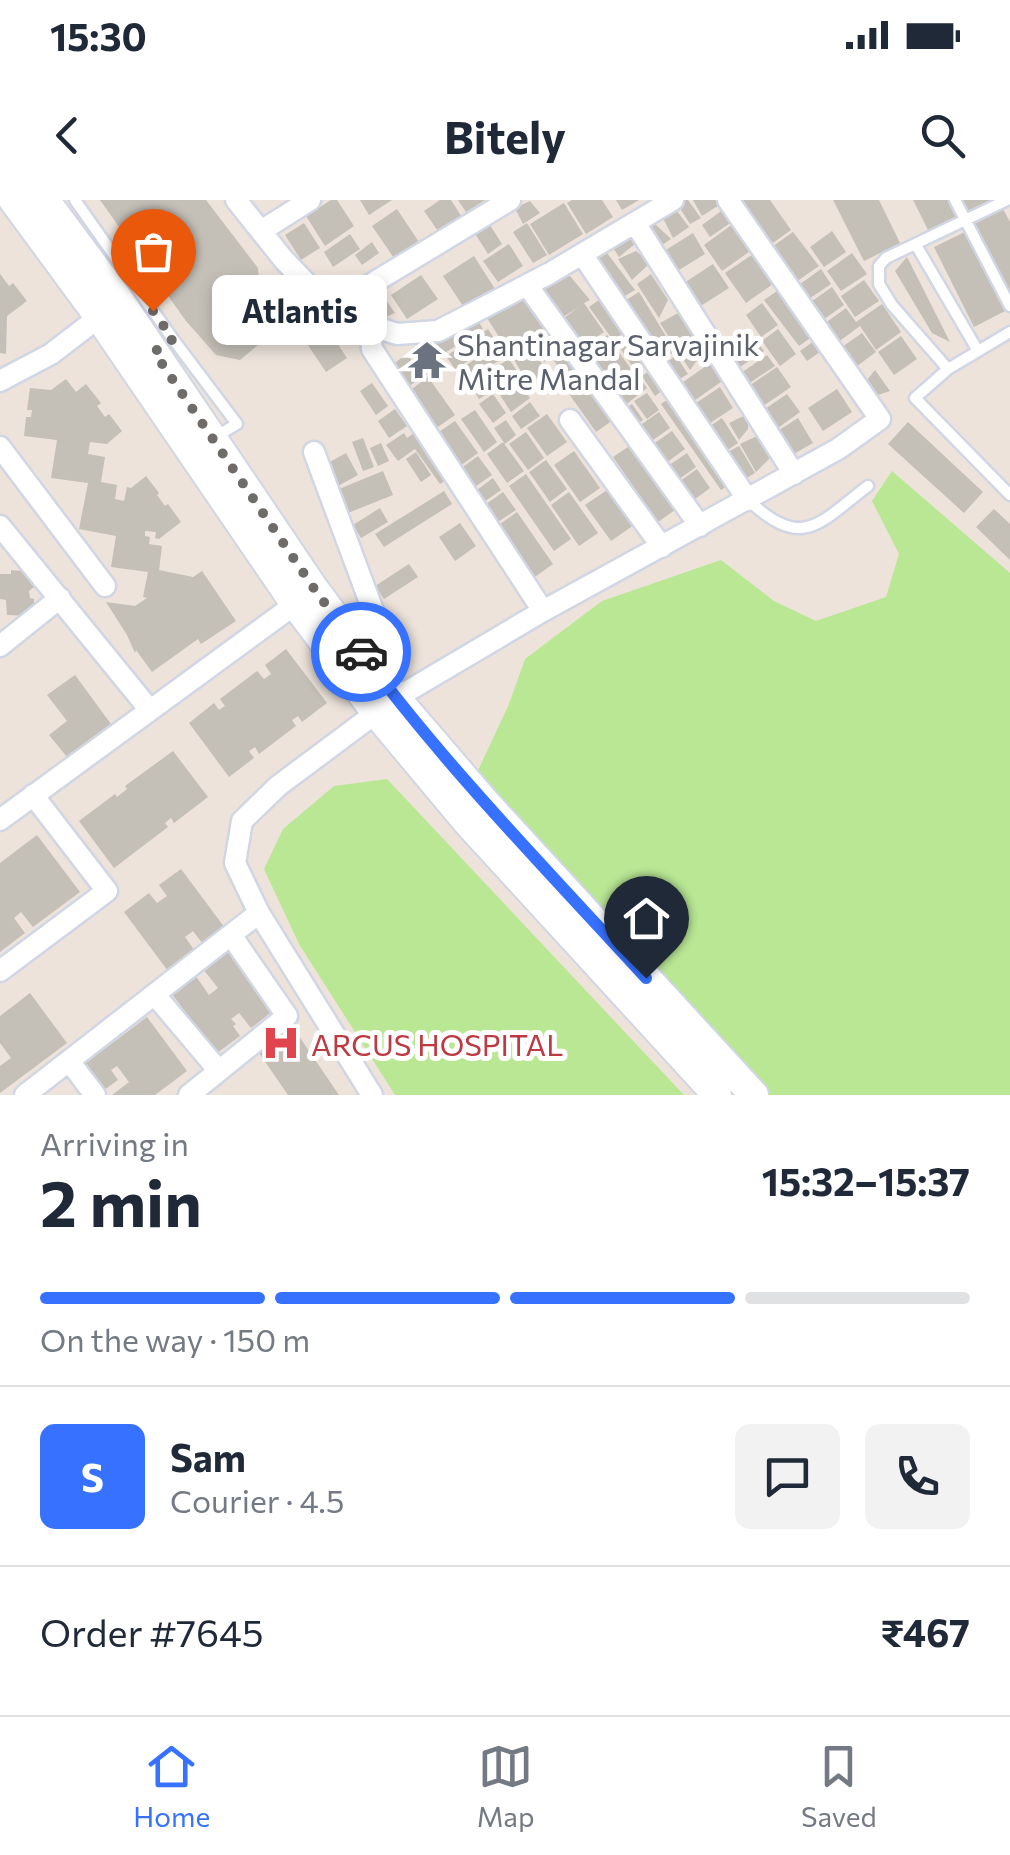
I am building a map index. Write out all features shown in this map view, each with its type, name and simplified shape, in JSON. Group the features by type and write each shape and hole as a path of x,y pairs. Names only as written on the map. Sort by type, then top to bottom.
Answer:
{"main road":[{"path":"14,200 110,309 164,346 305,597 376,672 386,705 486,804 754,1095"},
{"path":"45,200 110,309 305,597 467,822 718,1095"}],"street":[{"path":"236,200 284,260 316,292 354,320 397,334 438,331 527,286 674,200"},
{"path":"261,231 310,200"},
{"path":"335,306 510,200"},
{"path":"372,1095 259,913 236,862 242,821 278,786 386,705 543,611 838,449 880,419 728,200"},
{"path":"635,223 794,474"},
{"path":"582,254 748,500"},
{"path":"527,286 700,526"},
{"path":"0,382 51,354 110,309"},
{"path":"369,325 372,349 543,611"},
{"path":"570,420 662,546"},
{"path":"0,447 105,586"},
{"path":"314,452 384,640 387,662 376,672"},
{"path":"0,526 150,709"},
{"path":"0,820 305,597"},
{"path":"0,646 60,598"},
{"path":"0,971 107,891 33,796"},
{"path":"25,1095 259,913"},
{"path":"189,1095 287,1016 230,936"},
{"path":"155,994 219,1071"},
{"path":"69,1061 95,1095"}],"lane":[{"path":"76,200 164,346"},
{"path":"955,200 1010,306"},
{"path":"948,369 892,304 879,284 879,266 886,258 1007,200"},
{"path":"916,244 978,351"},
{"path":"1010,332 948,369 916,398 1010,495"},
{"path":"748,500 768,518 790,529 813,528 868,486"}],"green space":[{"path":"892,471 1010,573 1010,1095 768,1095 474,779 525,659 602,601 721,560 774,601 816,621 886,597 899,554 872,501"},
{"path":"387,779 684,1095 395,1095 299,944 264,869 283,829 334,786"}],"building":[{"path":"100,200 206,200 258,268 264,340 240,360 216,355 186,321"},
{"path":"337,200 354,226 325,246 306,216"},
{"path":"360,200 392,200 369,215"},
{"path":"440,200 451,200 463,219 440,234 424,211"},
{"path":"458,200 485,200 466,212"},
{"path":"602,200 613,217 586,234 567,203"},
{"path":"616,200 639,200 622,210"},
{"path":"685,200 701,218 690,224 678,205"},
{"path":"693,200 727,200 702,216"},
{"path":"743,200 770,200 791,230 770,245 742,205"},
{"path":"833,200 879,200 900,243 864,261"},
{"path":"913,200 951,200 959,216 929,232"},
{"path":"958,200 994,200 966,214"},
{"path":"530,201 540,213 523,224 515,208"},
{"path":"564,203 583,234 549,255 530,224"},
{"path":"674,207 689,227 673,238 663,218"},
{"path":"397,209 421,245 396,261 372,226"},
{"path":"724,209 733,221 710,237 702,225"},
{"path":"1003,209 1010,222 1010,298 973,224"},
{"path":"737,221 756,247 722,271 704,245"},
{"path":"488,222 502,244 488,254 474,232"},
{"path":"653,222 671,239 657,248 646,229"},
{"path":"304,223 320,248 301,260 285,235"},
{"path":"527,223 547,255 533,263 513,232"},
{"path":"969,230 1009,309 974,327 934,247"},
{"path":"832,231 846,252 824,267 810,247"},
{"path":"629,232 636,243 619,257 610,243"},
{"path":"793,232 819,266 796,282 769,249"},
{"path":"693,233 705,254 674,273 661,253"},
{"path":"350,234 360,249 333,267 324,252"},
{"path":"372,242 379,253 362,265 355,255"},
{"path":"509,244 523,266 498,282 483,261"},
{"path":"759,250 780,279 746,303 725,273"},
{"path":"636,251 650,263 632,280 618,259"},
{"path":"607,253 635,290 618,300 591,258"},
{"path":"852,253 867,274 841,291 827,271"},
{"path":"474,256 495,289 465,309 443,276"},
{"path":"907,257 950,342 932,333 895,271"},
{"path":"713,264 729,288 699,307 684,283"},
{"path":"821,269 831,284 806,301 796,287"},
{"path":"0,274 27,301 7,316 6,354 0,353"},
{"path":"651,274 668,300 659,318 637,284"},
{"path":"421,275 438,299 407,319 391,295"},
{"path":"570,276 590,300 584,303 604,332 581,348 561,320 579,307 555,322 533,286"},
{"path":"864,280 879,301 855,317 841,296"},
{"path":"376,286 395,313 371,323 349,311"},
{"path":"832,287 844,305 820,322 808,304"},
{"path":"777,291 794,315 800,311 816,334 799,346 764,300"},
{"path":"639,292 675,351 660,361 623,302"},
{"path":"527,293 550,330 510,354 487,318"},
{"path":"606,295 630,329 613,340 589,307"},
{"path":"762,303 778,325 761,337 746,315"},
{"path":"882,304 901,332 876,350 860,326 837,343 824,324 846,308 856,322"},
{"path":"680,312 707,347 690,370 660,323"},
{"path":"474,314 483,329 443,354 434,340"},
{"path":"327,328 347,358 326,372 301,335 310,329 315,336"},
{"path":"488,329 497,343 455,369 446,356"},
{"path":"778,329 796,354 780,366 762,341"},
{"path":"631,332 652,362 636,373 647,388 619,410 608,394 635,370 616,342"},
{"path":"862,333 876,352 853,369 839,349"},
{"path":"752,334 764,351 737,369 725,352"},
{"path":"549,335 560,352 544,362 533,345"},
{"path":"607,335 631,369 607,386 583,353"},
{"path":"901,336 917,359 894,375 878,352"},
{"path":"817,339 824,349 807,361 800,351"},
{"path":"497,345 505,357 468,380 460,369"},
{"name":"Shantinagar Sarvajinik Mitre Mandal","path":"430,346 441,364 425,375 413,356"},
{"path":"531,347 550,376 531,388 513,358"},
{"path":"570,350 586,373 570,384 554,361"},
{"path":"407,354 423,376 404,390 389,367"},
{"path":"767,355 775,366 748,384 741,373"},
{"path":"676,356 688,374 673,383 662,365"},
{"path":"509,359 519,374 479,399 470,384"},
{"path":"716,359 728,377 688,405 676,387"},
{"path":"656,366 670,385 655,396 642,376"},
{"path":"777,367 791,387 763,406 749,386"},
{"path":"875,370 890,391 878,395 867,380"},
{"path":"428,377 455,415 435,429 409,391"},
{"path":"588,377 616,418 596,432 567,391"},
{"path":"66,379 76,392 86,384 101,403 97,406 105,417 109,414 122,431 107,444 90,442 88,454 105,457 101,482 117,485 115,499 124,501 127,487 146,476 165,506 168,504 181,522 159,539 155,538 156,532 145,531 145,536 150,537 149,544 162,546 159,570 193,577 202,571 236,621 201,644 198,639 152,672 136,650 135,653 106,602 135,606 147,598 143,597 148,572 111,567 116,536 79,529 88,483 51,478 57,440 24,436 26,417 31,417 32,410 27,410 30,388 51,390"},
{"path":"517,379 530,398 511,412 498,392"},
{"path":"372,383 388,406 376,415 360,391"},
{"path":"720,387 733,408 704,427 690,407"},
{"path":"837,389 852,412 823,431 808,408"},
{"path":"647,393 659,410 647,419 634,401"},
{"path":"493,394 506,413 493,423 479,404"},
{"path":"787,394 800,412 778,428 765,409"},
{"path":"674,395 734,481 721,490 661,404"},
{"path":"530,402 540,416 521,429 512,416"},
{"path":"632,404 643,420 631,428 620,412"},
{"path":"395,409 407,426 389,438 378,421"},
{"path":"475,410 497,442 484,452 461,419"},
{"path":"659,412 670,428 646,445 635,429"},
{"path":"547,414 567,442 547,456 527,428"},
{"path":"748,414 748,429 739,440 729,423"},
{"path":"722,418 738,443 723,453 707,428"},
{"path":"798,418 813,443 790,456 776,432"},
{"path":"506,420 516,435 505,444 494,428"},
{"path":"455,421 478,453 456,469 433,436"},
{"path":"908,422 983,492 964,513 888,444"},
{"path":"421,428 454,475 440,484 415,449 398,461 386,445"},
{"path":"672,431 685,449 662,466 649,447"},
{"path":"526,432 544,458 528,470 509,444"},
{"path":"757,436 770,458 756,472 740,444"},
{"path":"363,438 374,467 363,471 352,442"},
{"path":"637,441 682,505 658,522 613,457"},
{"path":"503,442 524,471 507,483 487,454"},
{"path":"381,443 389,461 378,466 370,448"},
{"path":"739,446 755,473 738,483 722,455"},
{"path":"574,451 600,488 580,502 554,465"},
{"path":"416,452 431,475 421,482 406,459"},
{"path":"346,453 358,475 338,486 326,464"},
{"path":"687,453 696,467 672,484 662,470"},
{"path":"478,456 492,475 473,488 460,469"},
{"path":"546,460 567,489 550,502 529,472"},
{"path":"697,469 710,488 687,505 673,486"},
{"path":"383,471 393,495 343,515 334,491"},
{"path":"526,474 571,539 554,551 509,486"},
{"path":"493,478 501,490 481,504 473,493"},
{"path":"616,484 641,520 611,541 585,505"},
{"path":"444,491 452,504 384,547 375,534"},
{"path":"503,492 516,510 495,524 482,507"},
{"path":"569,492 598,533 579,546 551,505"},
{"path":"380,508 388,522 361,538 353,525"},
{"path":"994,509 1010,524 1010,560 976,527"},
{"path":"517,512 553,564 532,579 496,527"},
{"path":"460,523 476,546 455,561 439,537"},
{"path":"409,564 418,577 384,599 375,586"},
{"path":"11,570 33,572 34,587 29,591 34,599 34,616 7,615 6,600 0,599 0,574 11,574"},
{"path":"286,649 327,703 302,722 298,716 292,720 296,726 259,754 255,747 249,751 254,758 229,777 189,723 214,703 219,710 225,706 220,699 257,671 264,679 271,674 265,665"},
{"path":"75,675 111,724 67,757 49,735 67,721 47,695"},
{"path":"173,751 208,797 174,823 171,818 165,823 168,827 114,868 79,821 115,794 117,797 127,789 125,786"},
{"path":"37,835 80,892 33,927 21,912 14,918 25,933 0,952 0,863"},
{"path":"181,869 225,928 203,944 193,931 185,937 195,951 168,971 124,912 149,893 157,903 167,896 159,885"},
{"path":"228,950 274,1010 251,1028 239,1013 231,1019 240,1036 217,1053 171,993 195,975 209,995 218,988 203,969"},
{"path":"30,993 67,1043 0,1093 0,1066 11,1058 0,1043 0,1016"},
{"path":"147,1017 187,1071 155,1095 112,1095 129,1082 117,1066 111,1070 118,1080 97,1095 78,1069"},
{"path":"292,1026 339,1095 288,1095 257,1050"}],"way so far":[{"path":"153,311 173,339 154,352 361,652"}],"place":[{"name":"Atlantis","path":"153,311"},
{"name":"Shantinagar Sarvajinik Mitre Mandal","path":"427,360"},
{"name":"ARCUS HOSPITAL","path":"281,1043"}],"route":[{"path":"361,652 486,804 646,978"}]}
